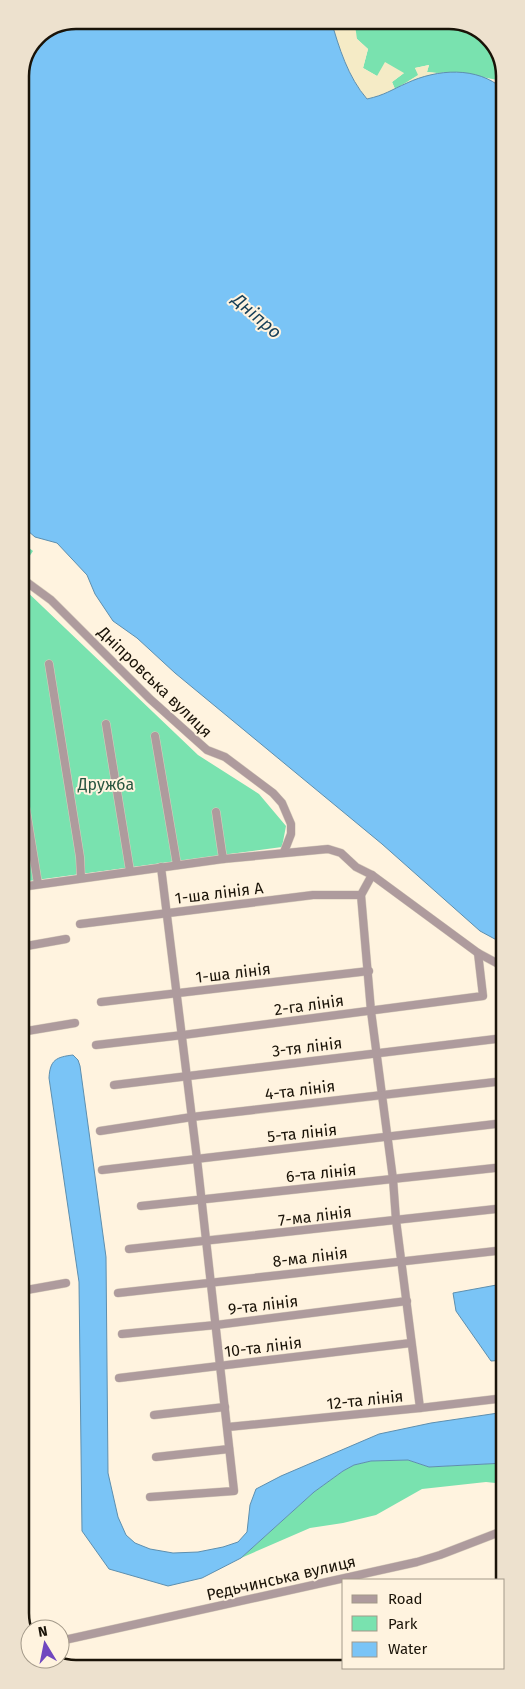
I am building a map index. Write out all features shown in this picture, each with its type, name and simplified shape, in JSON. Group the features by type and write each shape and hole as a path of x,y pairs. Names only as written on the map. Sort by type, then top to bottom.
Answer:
{"street":[{"name":"Дніпровська вулиця","path":"29,584 50,600 150,699 208,750 225,757 273,793 282,803 291,824 291,834 284,852"},
{"path":"49,664 80,858 81,878"},
{"path":"106,724 130,870"},
{"path":"155,736 177,865"},
{"path":"216,812 223,859"},
{"path":"29,828 38,884"},
{"path":"29,886 130,870 284,852 328,850 342,853 356,868 372,875 478,953 496,963"},
{"path":"150,1498 234,1492 183,1035 161,867"},
{"path":"372,875 361,895 371,1010 420,1408"},
{"name":"1-ша лінія А","path":"80,924 314,895 361,895"},
{"path":"29,946 66,940"},
{"name":"2-га лінія","path":"96,1045 483,996 478,953"},
{"name":"1-ша лінія","path":"101,1002 369,971"},
{"path":"29,1031 75,1023"},
{"name":"3-тя лінія","path":"114,1085 496,1039"},
{"name":"4-та лінія","path":"100,1131 192,1116 496,1082"},
{"name":"5-та лінія","path":"102,1170 496,1124"},
{"name":"6-та лінія","path":"141,1206 496,1168"},
{"name":"7-ма лінія","path":"129,1250 496,1209"},
{"name":"8-ма лінія","path":"118,1294 496,1251"},
{"path":"29,1290 66,1283"},
{"name":"9-та лінія","path":"122,1334 216,1325 407,1302"},
{"name":"10-та лінія","path":"119,1378 411,1343"},
{"name":"12-та лінія","path":"228,1427 496,1399"},
{"path":"154,1415 226,1407"},
{"path":"156,1456 230,1449"},
{"name":"Редьчинська вулиця","path":"70,1639 417,1562 496,1533"}],"green space":[{"path":"349,29 462,30 478,38 485,45 495,63 496,80 458,72 427,72 429,65 415,68 419,75 395,89 392,82 404,73 377,76 363,68 368,49"},
{"path":"29,548 33,551 29,557"},
{"name":"Дружба","path":"29,594 198,755 259,794 286,826 282,847 29,881"},
{"path":"408,1460 429,1467 496,1463 496,1483 486,1482 422,1489 376,1515 310,1528 241,1558 314,1492 354,1465 371,1461"}],"sand":[{"path":"334,29 356,29 357,39 368,49 363,68 377,76 385,62 404,73 392,82 395,89 383,96 367,99 354,81"},
{"path":"429,65 427,72 437,73 407,82 418,75 415,68"}],"water":[{"name":"Дніпро","path":"76,29 334,29 349,72 367,99 419,78 444,73 469,73 481,76 496,84 496,940 480,931 382,844 175,673 137,638 113,621 95,594 87,575 57,543 35,537 29,532 29,76 32,58 42,42 58,32"},
{"path":"73,1055 78,1060 80,1066 106,1257 108,1473 118,1517 126,1535 135,1543 150,1549 173,1553 198,1552 238,1542 247,1532 250,1505 256,1489 281,1476 379,1434 431,1423 496,1413 496,1463 429,1467 408,1460 371,1461 354,1465 314,1492 241,1558 202,1578 168,1586 109,1569 82,1531 79,1282 49,1078 53,1063 62,1057"},
{"path":"496,1285 496,1361 491,1361 456,1311 453,1293"}]}
